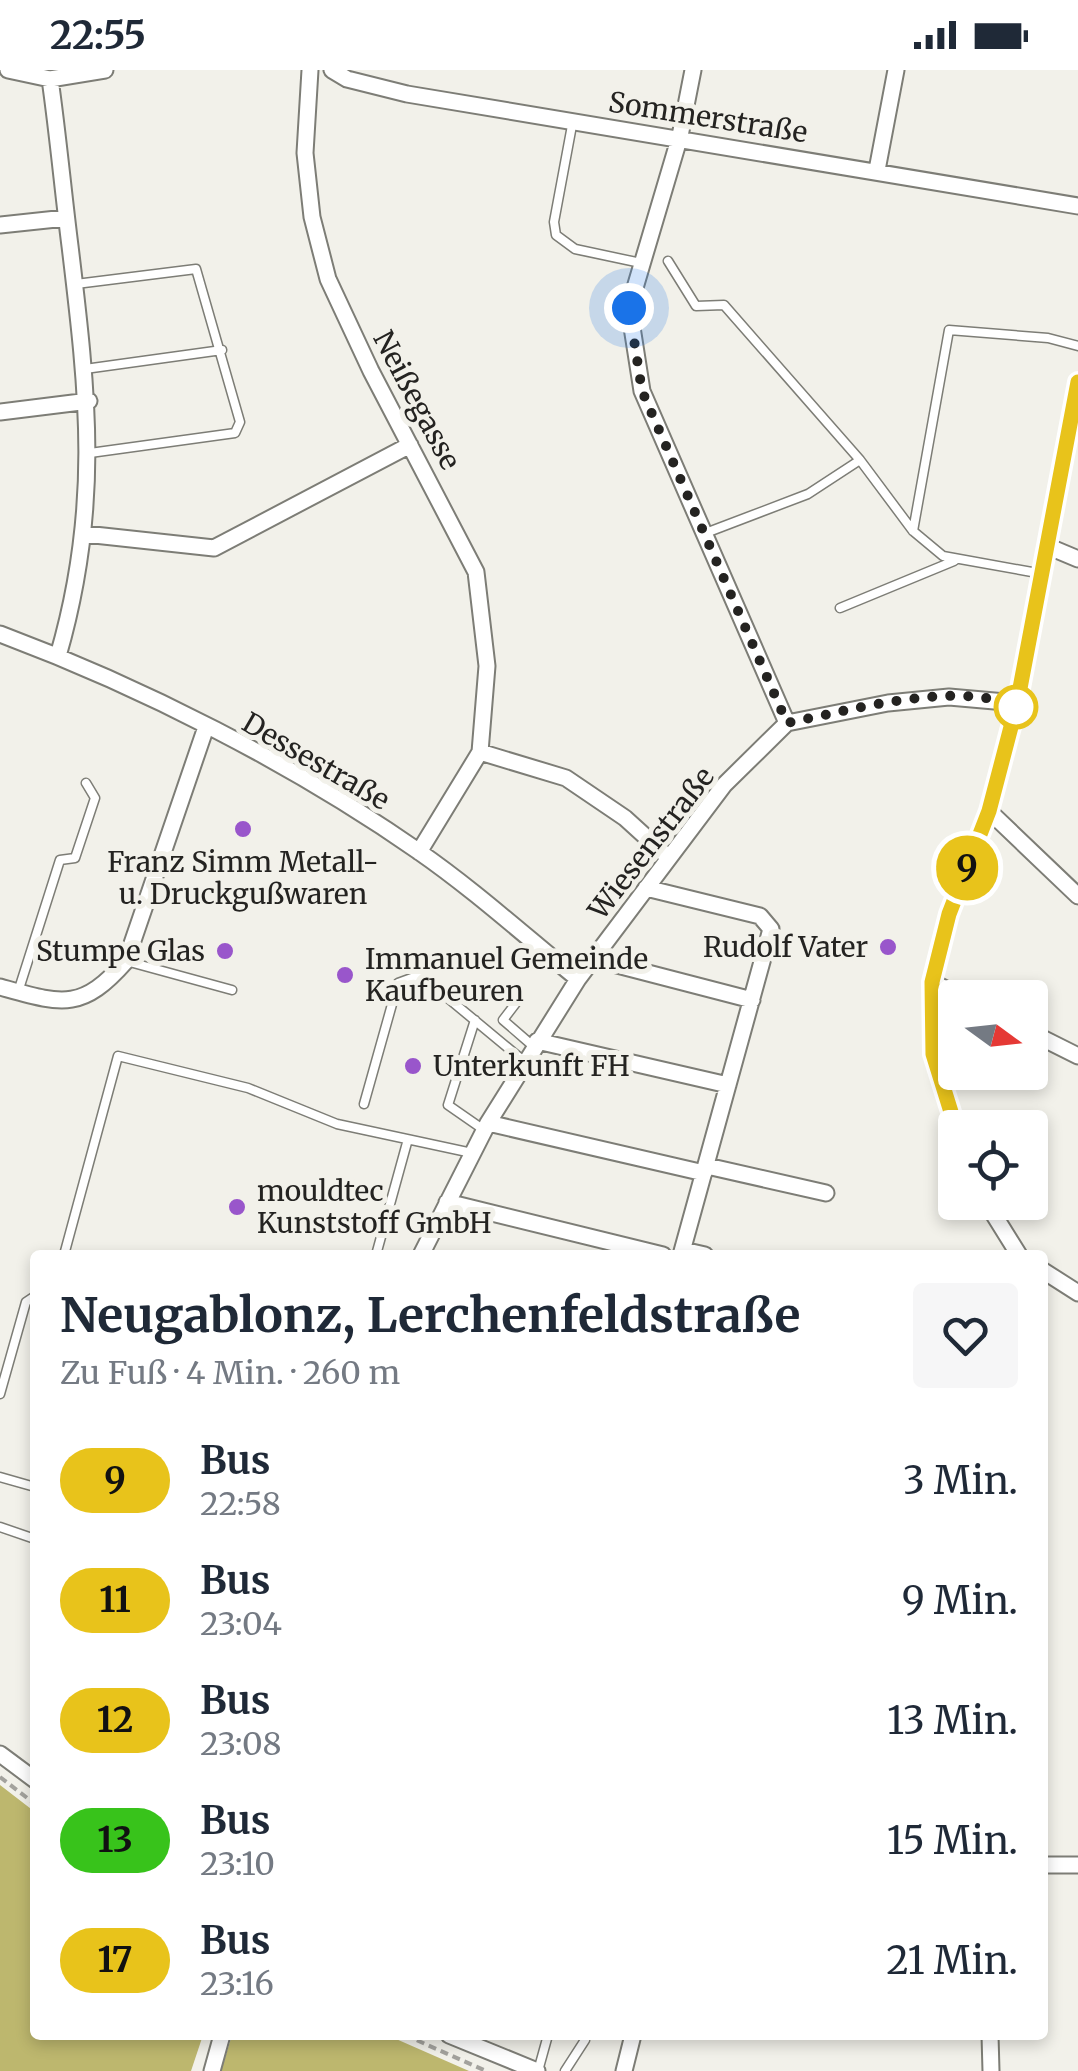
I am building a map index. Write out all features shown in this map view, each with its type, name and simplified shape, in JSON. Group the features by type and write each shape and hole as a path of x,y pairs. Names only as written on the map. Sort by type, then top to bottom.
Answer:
{"street":[{"path":"8,70 50,79 105,70"},
{"name":"Neißegasse","path":"310,70 304,153 312,216 328,278 476,572 487,666 480,752 420,852"},
{"path":"693,70 680,136 629,308 642,391 787,723 934,699 1017,704"},
{"path":"877,170 896,70"},
{"name":"Sommerstraße","path":"342,73 407,94 680,136 1078,206"},
{"path":"50,79 89,401 90,453 84,534 58,656"},
{"path":"0,225 66,218"},
{"path":"950,1110 933,1054 932,982 949,914 989,811 1017,704 1043,574 1065,432 1078,382"},
{"path":"0,412 89,401"},
{"path":"84,534 214,548 410,445"},
{"path":"1047,546 1078,558"},
{"name":"Dessestraße","path":"0,634 58,656 206,727 420,852 578,979"},
{"name":"Wiesenstraße","path":"423,1250 486,1127 578,979 724,785 787,723"},
{"path":"0,987 69,1003 103,988 126,961 206,727"},
{"path":"480,752 566,778 625,818 669,858"},
{"path":"989,811 1078,896"},
{"path":"646,888 760,916 771,929 683,1250"},
{"path":"594,958 752,1000"},
{"path":"932,982 938,985"},
{"path":"1048,1041 1078,1056"},
{"path":"535,1044 728,1085"},
{"path":"486,1127 826,1193"},
{"path":"447,1202 644,1250"},
{"path":"997,1220 1016,1250"},
{"path":"1048,1274 1078,1293"},
{"path":"0,1754 30,1776"},
{"path":"1048,1865 1078,1864"},
{"path":"212,2071 221,2040"},
{"path":"461,2040 538,2071"},
{"path":"624,2071 632,2040"},
{"path":"990,2040 991,2071"}],"lane":[{"path":"573,120 554,222 556,235 574,249 641,262"},
{"path":"668,262 696,306 724,305 860,460 913,531 954,561 1043,574"},
{"path":"74,284 196,269 238,404 240,422 235,432 90,453"},
{"path":"913,531 950,330 1048,338 1078,346"},
{"path":"85,369 222,350"},
{"path":"702,534 808,494 860,460"},
{"path":"840,608 954,561"},
{"path":"18,992 60,860 75,858 95,798 86,783"},
{"path":"126,961 232,990"},
{"path":"364,1104 398,983 420,975 524,1062"},
{"path":"519,998 502,1020 535,1044"},
{"path":"475,1020 448,1105 486,1127"},
{"path":"65,1250 118,1056 248,1088 337,1124 472,1153"},
{"path":"377,1250 408,1139"},
{"path":"0,1394 26,1302 30,1299"},
{"path":"0,1478 30,1486"},
{"path":"0,1528 30,1537"},
{"path":"538,2071 547,2040"},
{"path":"565,2071 585,2040"}],"path":[{"path":"0,1777 30,1800"}],"shaded area":[{"path":"0,1785 30,1808 30,2040 201,2040 191,2071 0,2071"},
{"path":"230,2040 398,2040 469,2071 221,2071"}],"bus line":[{"name":"9","path":"950,1110 933,1054 932,982 949,914 989,811 1017,704 1043,574 1065,432 1078,382"}],"place":[{"name":"Franz Simm Metall- u. Druckgußwaren","path":"243,829"},
{"name":"Rudolf Vater","path":"888,947"},
{"name":"Stumpe Glas","path":"225,951"},
{"name":"Immanuel Gemeinde Kaufbeuren","path":"345,975"},
{"name":"Unterkunft FH","path":"413,1066"},
{"name":"mouldtec Kunststoff GmbH","path":"237,1207"}],"route":[{"path":"629,308 642,391 787,723 888,703 949,698 984,699 1016,707"}]}
